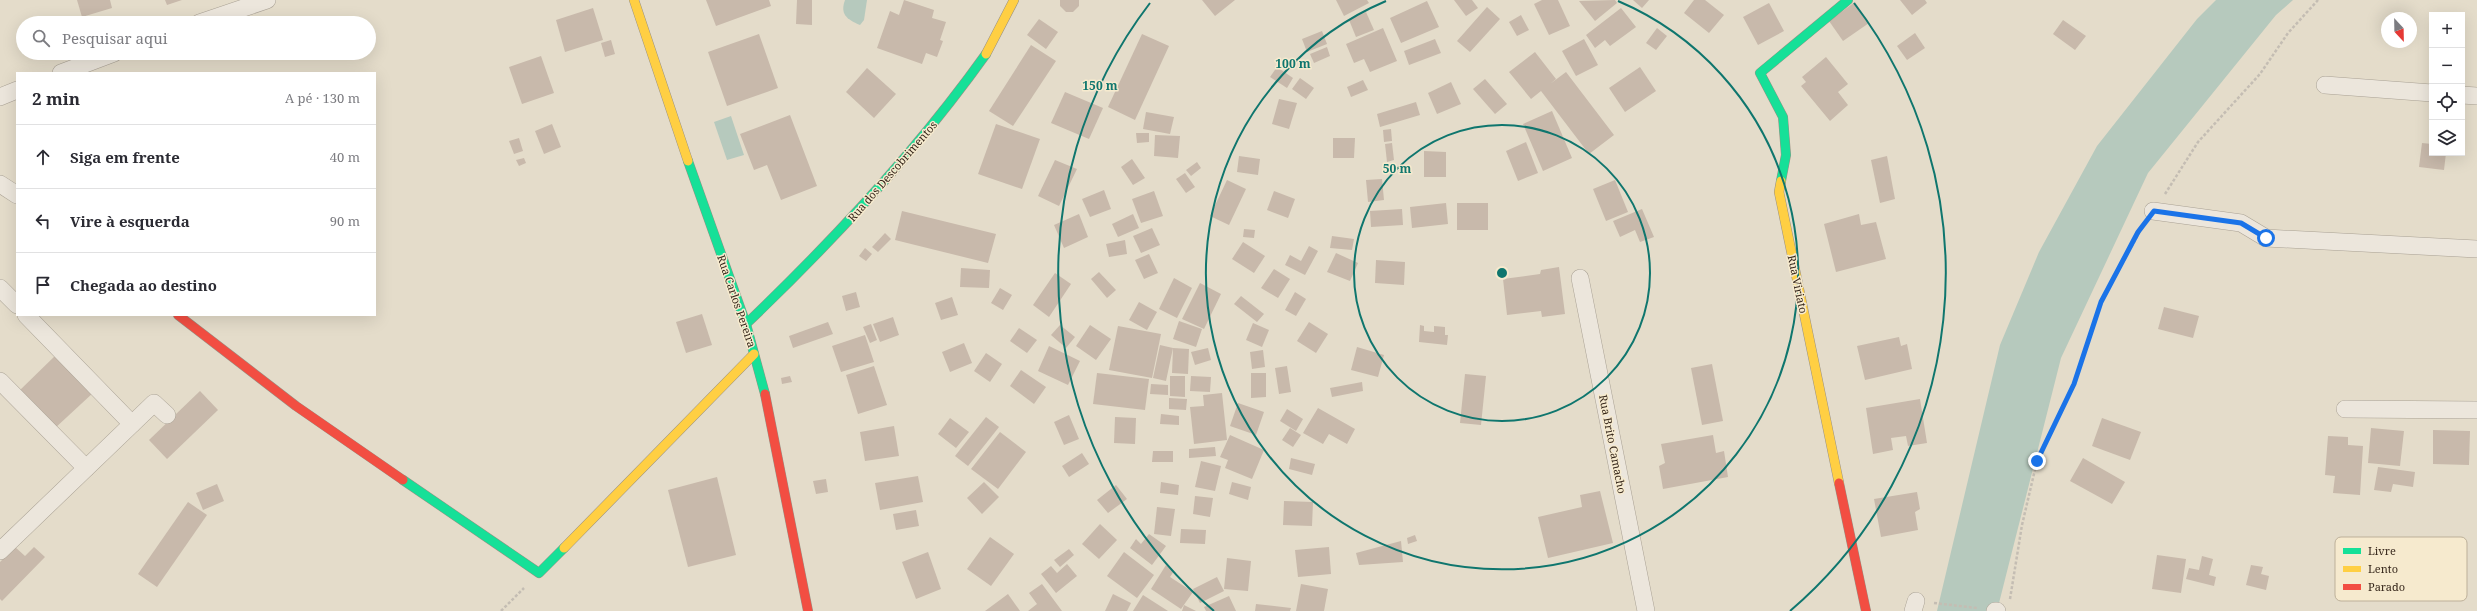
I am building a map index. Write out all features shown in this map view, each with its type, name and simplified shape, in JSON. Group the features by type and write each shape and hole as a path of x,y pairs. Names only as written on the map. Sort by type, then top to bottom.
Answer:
{"street":[{"path":"220,16 267,0"},
{"name":"Rua Carlos Pereira","path":"634,0 673,120 746,324 771,415 808,611"},
{"name":"Rua dos Descobrimentos","path":"746,324 818,255 953,100 988,51 1014,0"},
{"name":"Rua Viriato","path":"1848,0 1760,73 1782,117 1786,155 1779,192 1866,611"},
{"path":"64,72 95,60"},
{"path":"2325,85 2429,93"},
{"path":"0,96 16,90"},
{"path":"2465,95 2477,96"},
{"path":"0,184 16,194"},
{"path":"2154,211 2241,223 2266,238 2477,249"},
{"name":"Rua Brito Camacho","path":"1580,278 1646,611"},
{"path":"0,288 16,304"},
{"path":"27,316 132,424"},
{"path":"179,316 296,406 539,574 754,354"},
{"path":"0,381 86,468"},
{"path":"0,551 154,403 167,415"},
{"path":"2345,409 2477,410"}],"path":[{"path":"1914,606 2001,608 2037,461 2074,384 2101,302 2138,232 2154,211 2198,142 2260,74 2288,33 2318,0"},
{"path":"501,611 539,574"}],"shaded area":[{"path":"845,0 867,0 864,20 860,25 851,21 845,16 843,9"},
{"path":"2216,0 2293,0 2276,15 2148,173 2061,358 1997,611 1937,611 2000,345 2039,252 2097,146 2197,19"},
{"path":"731,116 744,155 727,160 714,122"}],"building":[{"path":"77,0 110,0 112,8 82,16"},
{"path":"165,0 182,0 167,5"},
{"path":"706,0 769,0 771,6 716,26"},
{"path":"797,0 812,0 812,25 796,24"},
{"path":"904,0 934,10 932,18 946,22 940,40 943,41 937,57 926,53 922,64 877,48 890,11 899,15"},
{"path":"1060,0 1079,0 1079,6 1073,12 1066,12 1060,6"},
{"path":"1202,0 1235,0 1215,16"},
{"path":"1336,0 1367,0 1369,3 1344,16"},
{"path":"1454,0 1472,0 1478,8 1466,16"},
{"path":"1542,0 1558,0 1570,26 1549,35 1534,4"},
{"path":"1615,0 1617,3 1595,21 1579,1"},
{"path":"1633,0 1649,0 1642,8"},
{"path":"1694,0 1705,0 1724,15 1709,33 1684,13"},
{"path":"1900,0 1925,0 1927,3 1912,15"},
{"path":"1427,1 1439,27 1401,43 1390,18"},
{"path":"1855,2 1869,23 1843,41 1829,21"},
{"path":"1769,3 1784,31 1758,45 1743,17"},
{"path":"1487,7 1500,19 1470,52 1457,41"},
{"path":"593,8 603,40 565,52 556,20"},
{"path":"1621,8 1636,27 1610,46 1605,40 1595,48 1586,35"},
{"path":"1366,12 1374,30 1356,37 1349,20"},
{"path":"1521,15 1529,30 1517,36 1509,22"},
{"path":"1039,19 1058,32 1046,49 1027,35"},
{"path":"2063,20 2086,36 2075,50 2053,34"},
{"path":"1383,28 1397,61 1370,72 1364,59 1354,63 1346,44"},
{"path":"1657,28 1667,36 1656,50 1646,43"},
{"path":"1322,31 1327,44 1307,52 1302,39"},
{"path":"1915,33 1925,48 1907,60 1897,46"},
{"path":"759,34 778,88 727,106 708,52"},
{"path":"1142,34 1169,46 1135,120 1108,107"},
{"path":"1435,39 1441,53 1409,65 1404,51"},
{"path":"1584,39 1598,65 1576,76 1562,51"},
{"path":"611,40 615,54 605,57 601,43"},
{"path":"1031,45 1056,61 1013,126 989,111"},
{"path":"1327,47 1330,56 1314,63 1310,54"},
{"path":"1535,52 1556,79 1550,84 1566,72 1614,135 1589,154 1541,91 1531,99 1509,72"},
{"path":"541,56 554,93 522,104 509,67"},
{"path":"1826,57 1848,84 1838,92 1848,105 1830,121 1801,86 1806,82 1802,77"},
{"path":"1277,67 1293,78 1287,88 1270,77"},
{"path":"1640,67 1656,91 1625,112 1609,88"},
{"path":"867,68 896,94 874,118 846,92"},
{"path":"1300,78 1314,88 1306,99 1292,89"},
{"path":"1485,79 1507,104 1495,114 1473,89"},
{"path":"1363,80 1368,90 1351,97 1347,87"},
{"path":"1451,82 1461,104 1437,114 1428,93"},
{"path":"1065,92 1103,108 1089,139 1051,123"},
{"path":"1279,99 1297,103 1289,129 1272,124"},
{"path":"1416,102 1420,115 1380,127 1377,114"},
{"path":"1552,111 1572,158 1543,171 1523,124"},
{"path":"1146,112 1174,117 1170,134 1143,129"},
{"path":"790,115 817,186 781,200 767,165 754,170 740,134"},
{"path":"552,124 561,147 544,154 535,131"},
{"path":"996,124 1040,139 1022,189 978,174"},
{"path":"1391,129 1392,141 1384,142 1383,130"},
{"path":"1136,133 1149,133 1149,142 1137,143"},
{"path":"1155,135 1180,136 1178,158 1154,156"},
{"path":"519,138 523,151 514,154 509,141"},
{"path":"1333,138 1355,138 1354,158 1333,158"},
{"path":"1526,142 1538,173 1518,181 1506,151"},
{"path":"1392,143 1394,160 1387,162 1385,144"},
{"path":"2422,143 2429,144 2429,156 2446,156 2444,170 2419,167"},
{"path":"1424,151 1446,152 1446,177 1424,177"},
{"path":"1239,156 1260,159 1258,175 1237,172"},
{"path":"1887,156 1895,199 1880,203 1871,160"},
{"path":"524,158 526,163 519,166 516,160"},
{"path":"1132,159 1145,178 1133,185 1121,167"},
{"path":"1055,160 1077,169 1059,206 1038,196"},
{"path":"1197,162 1201,168 1191,176 1186,170"},
{"path":"1185,173 1195,187 1186,193 1176,179"},
{"path":"1382,179 1384,200 1368,202 1366,180"},
{"path":"1227,180 1246,189 1229,225 1210,216"},
{"path":"1615,180 1628,212 1606,221 1593,189"},
{"path":"1104,190 1111,209 1090,217 1082,199"},
{"path":"1154,191 1163,216 1141,223 1132,199"},
{"path":"1274,191 1295,199 1288,218 1267,210"},
{"path":"1446,203 1448,224 1412,228 1410,207"},
{"path":"1457,203 1488,203 1488,230 1457,230"},
{"path":"1402,209 1403,225 1371,227 1370,211"},
{"path":"1642,209 1654,237 1640,242 1635,230 1620,237 1613,221"},
{"path":"902,211 996,234 988,263 895,240"},
{"path":"1079,214 1088,237 1064,248 1054,225"},
{"path":"1133,214 1139,228 1118,237 1112,224"},
{"path":"1859,214 1861,225 1876,222 1886,259 1836,272 1824,224"},
{"path":"1152,228 1160,245 1141,253 1133,236"},
{"path":"1244,229 1255,230 1254,238 1243,237"},
{"path":"885,233 891,239 878,252 872,247"},
{"path":"1332,236 1354,239 1352,250 1330,248"},
{"path":"1125,240 1127,254 1109,257 1106,244"},
{"path":"1243,242 1265,256 1254,273 1232,259"},
{"path":"1309,246 1318,251 1305,275 1285,265 1290,255 1301,261"},
{"path":"865,248 872,254 866,261 859,256"},
{"path":"1336,253 1358,263 1350,281 1327,272"},
{"path":"1149,254 1158,273 1144,279 1135,260"},
{"path":"1376,260 1405,262 1404,285 1375,283"},
{"path":"1559,267 1565,314 1542,317 1541,311 1507,315 1503,279 1540,274 1541,270"},
{"path":"961,268 990,270 989,288 960,287"},
{"path":"1274,269 1290,279 1278,298 1261,288"},
{"path":"1099,272 1116,290 1107,298 1091,279"},
{"path":"1055,273 1071,284 1049,317 1033,305"},
{"path":"1174,278 1192,288 1177,318 1159,309"},
{"path":"1200,283 1221,294 1204,329 1182,319"},
{"path":"1000,288 1012,295 1003,310 991,303"},
{"path":"856,292 860,307 846,311 842,296"},
{"path":"1295,292 1306,299 1296,316 1285,310"},
{"path":"1241,296 1264,314 1257,322 1234,304"},
{"path":"952,297 958,315 941,320 935,303"},
{"path":"1139,302 1157,312 1147,330 1129,320"},
{"path":"2164,307 2199,316 2193,338 2158,329"},
{"path":"702,314 712,345 686,353 676,322"},
{"path":"893,317 899,335 880,342 873,324"},
{"path":"1179,321 1202,329 1196,347 1173,339"},
{"path":"828,322 833,334 793,348 789,336"},
{"path":"1309,322 1328,334 1316,353 1297,341"},
{"path":"1253,323 1269,330 1262,347 1246,340"},
{"path":"871,324 877,340 870,343 863,327"},
{"path":"1060,325 1075,337 1066,348 1051,335"},
{"path":"1090,325 1111,339 1096,360 1076,346"},
{"path":"1420,325 1424,326 1424,331 1434,332 1434,326 1445,327 1445,335 1448,335 1447,345 1419,342"},
{"path":"1118,326 1161,334 1152,378 1109,370"},
{"path":"1019,328 1037,340 1027,353 1010,341"},
{"path":"865,335 874,362 841,372 832,346"},
{"path":"1899,337 1901,346 1907,344 1912,369 1865,380 1857,346"},
{"path":"964,343 972,363 950,372 942,352"},
{"path":"1160,345 1173,348 1166,381 1153,378"},
{"path":"1049,346 1080,361 1068,385 1038,371"},
{"path":"1357,347 1384,355 1378,377 1351,370"},
{"path":"1173,348 1189,349 1188,374 1172,373"},
{"path":"1208,348 1211,360 1195,365 1191,352"},
{"path":"1263,350 1265,367 1252,369 1250,352"},
{"path":"58,353 94,392 54,429 18,392"},
{"path":"986,353 1002,364 990,382 974,371"},
{"path":"1712,364 1723,421 1702,425 1691,368"},
{"path":"874,366 887,405 858,414 846,375"},
{"path":"1287,366 1291,392 1279,394 1275,368"},
{"path":"1021,370 1046,387 1034,404 1010,386"},
{"path":"1097,373 1149,379 1145,410 1093,404"},
{"path":"1251,373 1266,373 1266,397 1251,398"},
{"path":"1465,374 1486,376 1481,425 1460,423"},
{"path":"790,376 792,382 782,384 781,378"},
{"path":"1170,376 1185,376 1185,397 1170,396"},
{"path":"1191,376 1211,377 1210,392 1190,391"},
{"path":"1362,382 1363,391 1332,397 1330,388"},
{"path":"1151,384 1168,385 1168,395 1150,394"},
{"path":"200,391 218,410 167,459 149,440"},
{"path":"1222,393 1227,440 1194,444 1190,407 1204,406 1203,395"},
{"path":"1169,398 1187,399 1186,410 1169,409"},
{"path":"1920,399 1927,443 1908,446 1906,436 1891,438 1893,450 1873,454 1866,408"},
{"path":"1238,403 1264,412 1256,435 1230,426"},
{"path":"1318,408 1355,429 1347,444 1329,434 1323,444 1303,433"},
{"path":"1287,409 1303,419 1296,431 1280,421"},
{"path":"1161,414 1179,416 1179,425 1160,424"},
{"path":"1069,415 1079,439 1064,445 1054,422"},
{"path":"986,417 999,427 968,466 955,456"},
{"path":"1115,417 1136,418 1135,444 1114,443"},
{"path":"950,418 969,432 956,448 938,434"},
{"path":"2102,418 2141,432 2130,460 2092,446"},
{"path":"894,426 899,456 865,461 860,432"},
{"path":"1290,428 1301,435 1293,447 1282,440"},
{"path":"2371,428 2404,431 2400,466 2368,463"},
{"path":"2433,430 2470,431 2469,465 2433,464"},
{"path":"1000,432 1026,452 998,489 971,469"},
{"path":"1230,435 1264,450 1252,479 1225,468 1228,460 1220,457"},
{"path":"1713,435 1716,453 1724,451 1728,477 1663,489 1659,466 1665,463 1661,444"},
{"path":"2328,436 2348,437 2348,445 2363,446 2360,495 2333,493 2335,476 2325,475"},
{"path":"1215,447 1216,456 1189,458 1189,449"},
{"path":"1153,451 1173,451 1173,462 1152,462"},
{"path":"1082,453 1089,464 1069,477 1062,466"},
{"path":"1291,458 1315,464 1312,475 1289,469"},
{"path":"2083,458 2125,482 2112,504 2070,481"},
{"path":"1201,461 1221,466 1215,491 1195,487"},
{"path":"2378,467 2415,472 2413,487 2393,484 2391,492 2374,490"},
{"path":"918,476 923,502 880,510 875,483"},
{"path":"717,477 736,555 688,567 668,490"},
{"path":"826,479 828,492 816,494 813,481"},
{"path":"984,482 999,497 982,514 967,498"},
{"path":"1161,482 1179,485 1178,495 1160,493"},
{"path":"1232,482 1251,487 1248,500 1229,494"},
{"path":"217,484 224,501 203,510 196,493"},
{"path":"1116,485 1127,499 1108,513 1097,500"},
{"path":"1600,491 1613,543 1548,558 1538,517 1582,507 1580,495"},
{"path":"1917,492 1920,509 1915,512 1918,530 1881,537 1874,499"},
{"path":"1195,496 1213,498 1210,517 1193,514"},
{"path":"1284,501 1313,502 1312,526 1283,525"},
{"path":"188,502 207,515 157,587 138,574"},
{"path":"1157,507 1175,509 1171,536 1154,534"},
{"path":"916,510 919,526 896,530 893,514"},
{"path":"1100,524 1117,540 1099,559 1082,544"},
{"path":"1181,529 1206,530 1205,544 1180,543"},
{"path":"1149,534 1166,546 1152,565 1130,548 1136,539 1141,544"},
{"path":"1415,535 1417,541 1408,544 1407,538"},
{"path":"990,537 1014,554 991,586 967,569"},
{"path":"1401,541 1403,562 1359,565 1356,553"},
{"path":"15,547 25,556 34,547 45,557 2,601 0,599 0,562"},
{"path":"1329,547 1331,574 1298,577 1295,550"},
{"path":"1069,549 1074,555 1060,567 1054,560"},
{"path":"928,552 941,589 916,599 902,562"},
{"path":"1124,552 1154,575 1137,598 1107,576"},
{"path":"2157,555 2186,559 2181,593 2152,589"},
{"path":"2202,556 2213,559 2209,575 2216,577 2214,586 2186,579 2189,568 2199,570"},
{"path":"1227,558 1251,561 1248,591 1224,589"},
{"path":"1067,564 1077,576 1056,593 1041,574 1051,566 1057,573"},
{"path":"1166,565 1174,571 1170,577 1193,592 1181,609 1151,589"},
{"path":"2251,565 2263,567 2261,574 2269,576 2266,590 2246,585"},
{"path":"1217,577 1224,591 1200,603 1193,589"},
{"path":"1042,584 1062,611 1028,611 1037,604 1029,593"},
{"path":"1301,584 1328,589 1324,611 1296,611"},
{"path":"1008,594 1020,611 985,611"},
{"path":"1113,594 1131,603 1127,611 1105,611"},
{"path":"1143,595 1168,611 1133,611"},
{"path":"1229,596 1236,611 1206,611 1204,607"},
{"path":"1256,604 1291,608 1290,611 1255,611"},
{"path":"1184,605 1196,611 1182,611"}],"traffic: fast":[{"path":"1781,181 1786,155 1783,117 1760,73 1848,0"},
{"path":"746,324 810,261 872,195 931,126 986,54"},
{"path":"688,161 746,324 765,394"},
{"path":"403,480 539,573 564,548"}],"traffic: slow":[{"path":"634,0 688,161"},
{"path":"986,54 1014,0"},
{"path":"1781,181 1779,192 1839,483"},
{"path":"564,548 754,354"}],"traffic: jam":[{"path":"179,316 296,406 403,480"},
{"path":"765,394 808,611"},
{"path":"1839,483 1866,611"}],"route":[{"path":"2037,461 2074,384 2101,302 2138,232 2154,211 2241,223 2266,238"}]}
